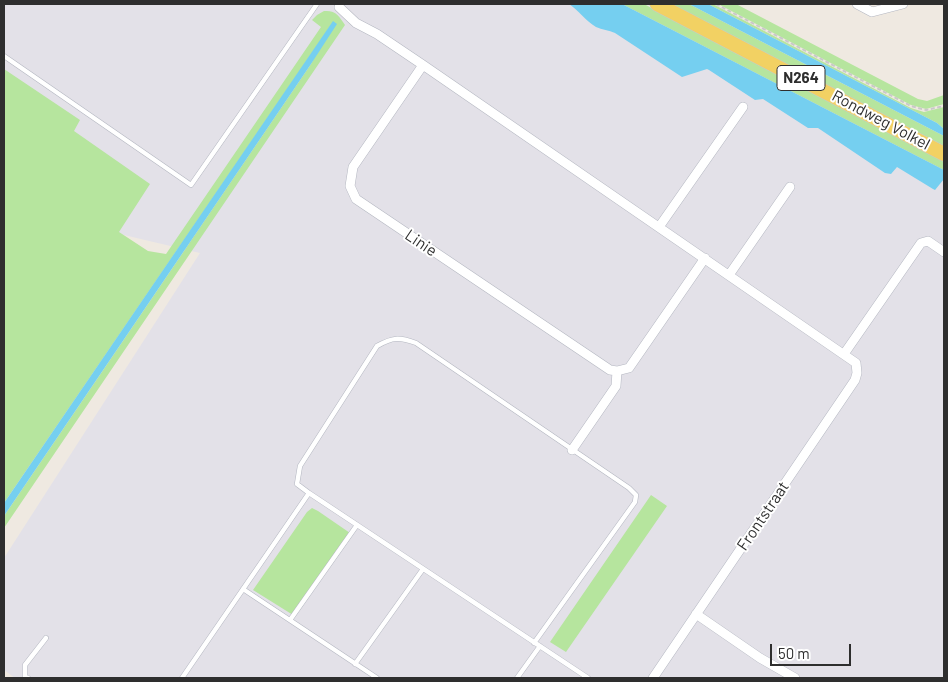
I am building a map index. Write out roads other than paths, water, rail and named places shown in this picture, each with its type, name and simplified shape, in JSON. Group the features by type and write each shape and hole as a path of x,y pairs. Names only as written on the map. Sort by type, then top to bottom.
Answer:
{"main road":[{"name":"Rondweg Volkel","path":"658,4 944,154"}],"street":[{"path":"857,4 872,12 904,4"},
{"path":"336,6 356,23 377,34 423,65 844,354 921,243 928,241 944,252"},
{"name":"Linie","path":"423,65 353,167 350,186 356,199 610,370 617,371"},
{"path":"660,227 743,107"},
{"path":"729,275 790,187"},
{"path":"572,450 616,386 617,371 629,368 705,258"},
{"name":"Frontstraat","path":"653,678 855,380 857,373 856,363 844,354"},
{"path":"696,614 760,658 795,678"}],"lane":[{"path":"4,56 191,185 317,4"},
{"path":"534,642 635,502 636,495 629,488 416,343 404,339 389,339 377,346 300,466 297,484 309,493 588,678"},
{"path":"182,678 309,493"},
{"path":"290,620 357,525"},
{"path":"355,664 423,568"},
{"path":"243,589 377,678"},
{"path":"28,678 25,677 25,666 46,638"},
{"path":"517,678 540,646"}],"water":[{"path":"569,4 622,4 944,170 944,179 935,190 897,167 891,174 885,173 818,128 808,128 763,99 755,100 707,69 682,77 615,33 596,27"},
{"path":"689,4 708,4 937,123 944,129 944,136"},
{"path":"333,21 337,24 311,64 4,516 4,503"}]}
